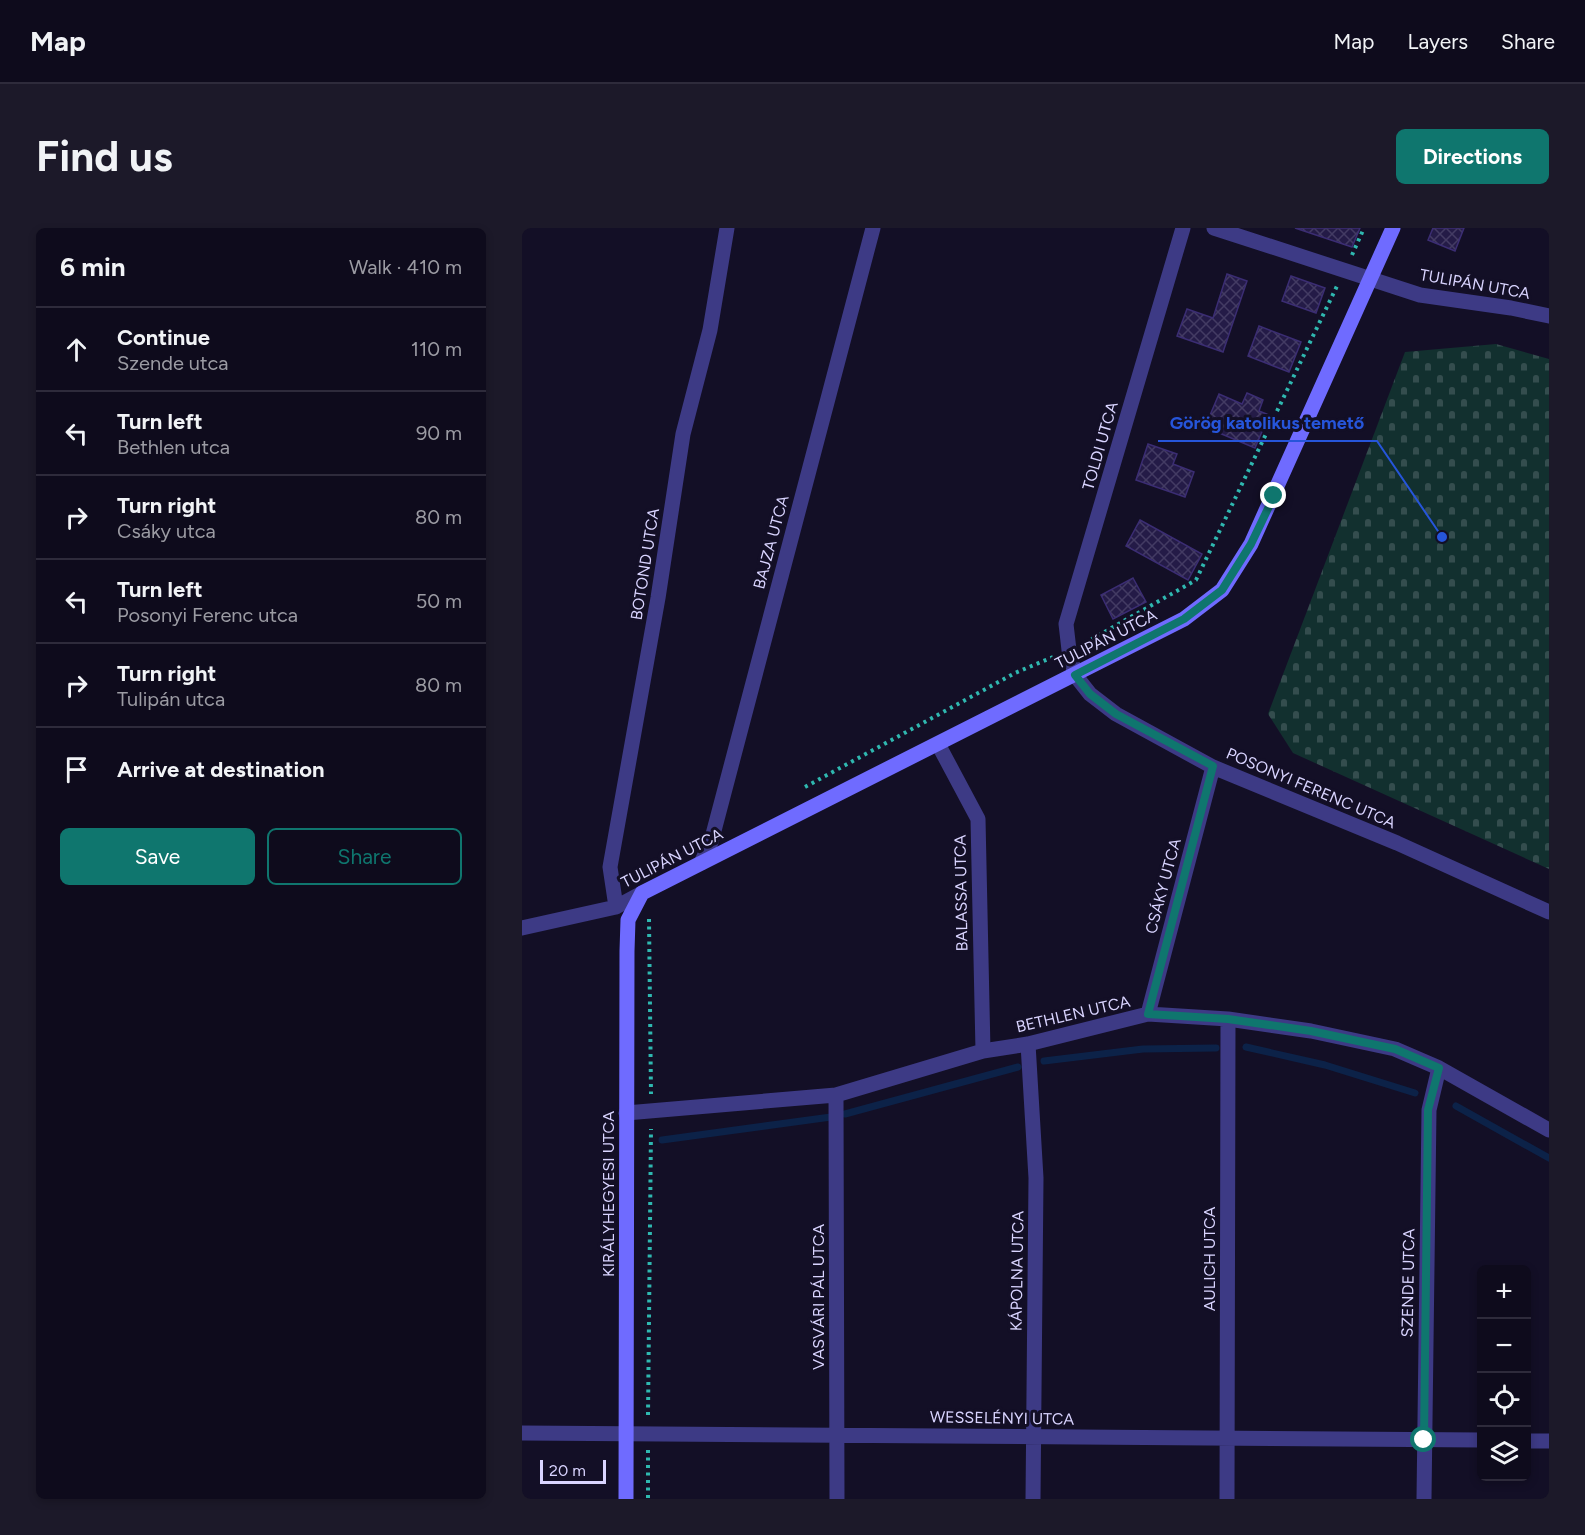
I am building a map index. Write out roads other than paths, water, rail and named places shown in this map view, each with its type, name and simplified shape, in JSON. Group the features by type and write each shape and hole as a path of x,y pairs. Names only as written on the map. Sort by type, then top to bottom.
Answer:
{"main road":[{"path":"1370,279 1393,228"},
{"name":"TULIPÁN UTCA","path":"645,891 1184,619 1222,590 1251,544 1370,279"},
{"name":"KIRÁLYHEGYESI UTCA","path":"626,1499 628,920 645,891"}],"street":[{"name":"BOTOND UTCA","path":"616,907 610,867 658,598 683,434 710,330 727,228"},
{"name":"BAJZA UTCA","path":"701,863 714,830 873,228"},
{"name":"TOLDI UTCA","path":"1075,675 1066,624 1183,228"},
{"path":"1214,228 1370,279"},
{"name":"TULIPÁN UTCA","path":"1370,279 1420,295 1549,316"},
{"name":"POSONYI FERENC UTCA","path":"1075,675 1090,694 1116,714 1213,766 1397,843 1549,912"},
{"name":"BALASSA UTCA","path":"938,744 978,819 983,1051"},
{"name":"CSÁKY UTCA","path":"1148,1014 1213,766"},
{"name":"TULIPÁN UTCA","path":"522,928 616,907 645,891"},
{"name":"BETHLEN UTCA","path":"626,1113 836,1095 983,1051 1028,1044 1148,1014 1228,1019 1311,1031 1395,1049 1439,1068 1549,1130"},
{"name":"AULICH UTCA","path":"1227,1499 1228,1019"},
{"name":"KÁPOLNA UTCA","path":"1028,1044 1036,1178 1033,1499"},
{"name":"SZENDE UTCA","path":"1424,1499 1428,1110 1439,1068"},
{"name":"VASVÁRI PÁL UTCA","path":"836,1095 837,1499"},
{"name":"WESSELÉNYI UTCA","path":"522,1433 1477,1440"},
{"path":"1531,1441 1549,1441"}],"waterway":[{"path":"1246,1047 1325,1065 1415,1093"},
{"path":"1044,1061 1143,1049 1216,1048"},
{"path":"845,1114 1018,1067"},
{"path":"1456,1106 1549,1158"},
{"path":"662,1140 831,1117"}],"place":[{"name":"Görög katolikus temető","path":"1442,537"}]}
